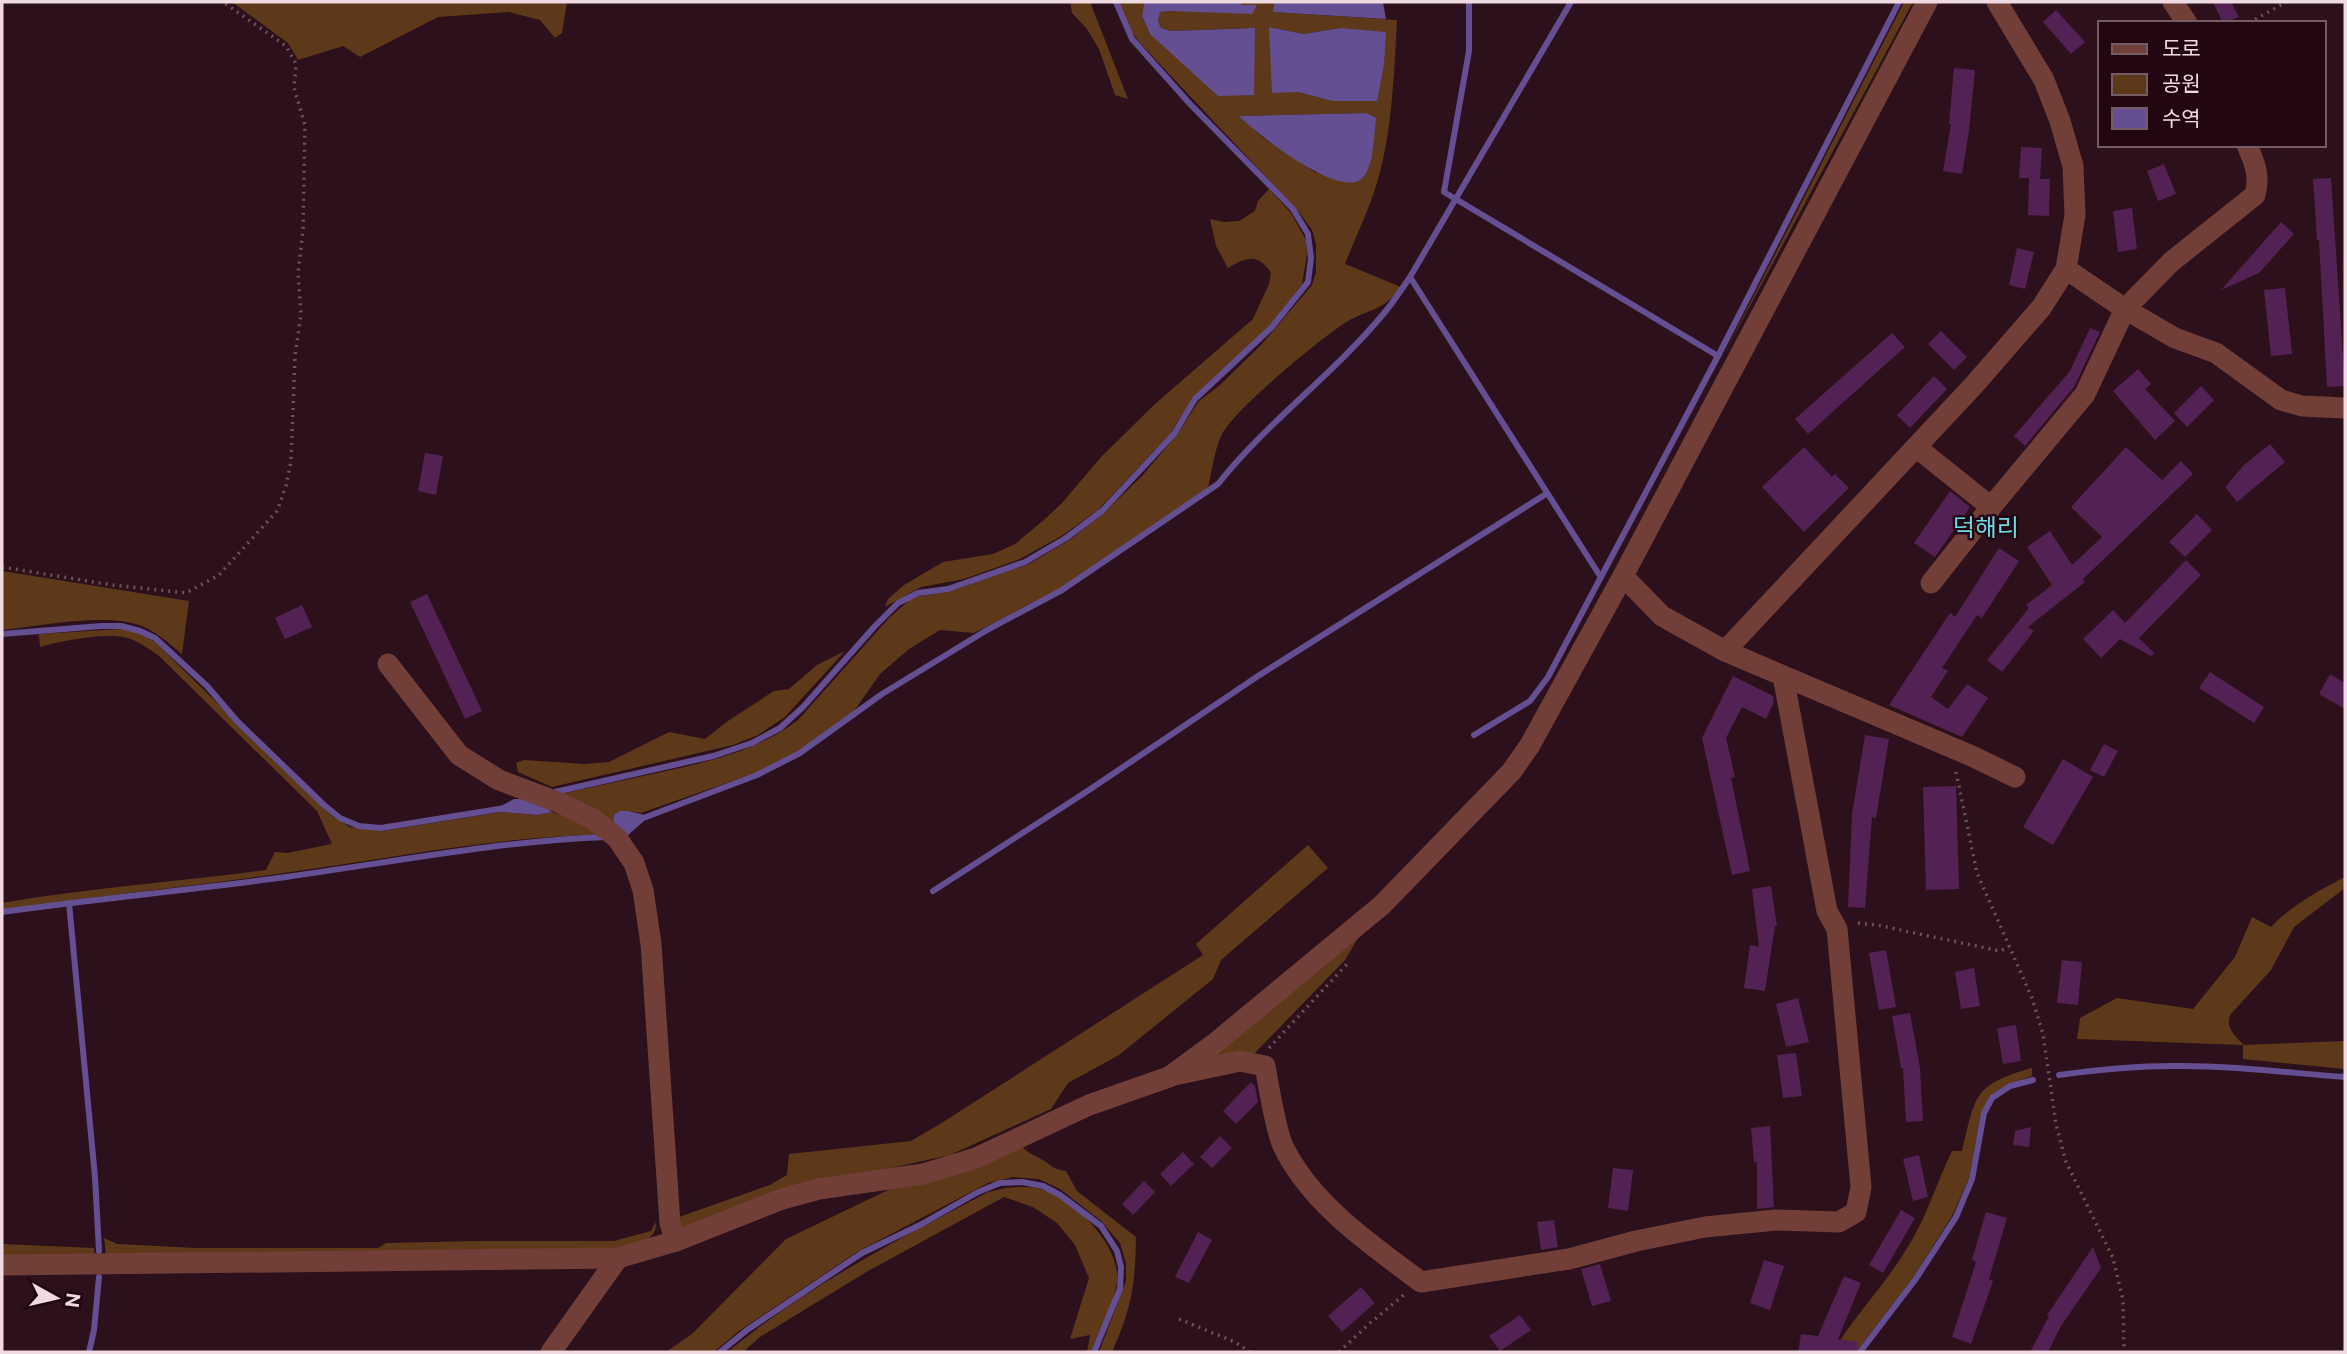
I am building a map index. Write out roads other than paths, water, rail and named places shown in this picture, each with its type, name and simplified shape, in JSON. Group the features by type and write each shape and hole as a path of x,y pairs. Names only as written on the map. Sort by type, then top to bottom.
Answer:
{"street":[{"path":"1169,1076 1214,1044 1382,905 1512,771 1530,746 1927,2"},
{"path":"1725,651 2041,309 2066,269 2075,215 2073,166 2044,80 1997,2"},
{"path":"2173,2 2186,21"},
{"path":"1931,583 1991,506 2085,394 2124,309 2171,262 2255,195 2259,181 2248,147"},
{"path":"2066,269 2124,309 2175,338 2217,353 2281,400 2302,406 2345,408"},
{"path":"1916,447 1991,506"},
{"path":"1623,576 1662,616 1725,651 2015,777"},
{"path":"388,664 458,755 499,780 560,803 593,819 617,838 634,863 643,890 651,944 670,1223 676,1241"},
{"path":"2,1265 618,1258 676,1241 782,1199 819,1189 923,1174 976,1158 1088,1105 1169,1076 1240,1061 1265,1066 1282,1144 1312,1192 1374,1248 1421,1282 1570,1259 1636,1241 1705,1227 1776,1220 1839,1222 1856,1212 1861,1187 1837,929 1826,911 1783,676"},
{"path":"551,1352 618,1258"}],"water":[{"path":"1144,2 1240,2 1242,5 1257,5 1252,14 1160,12 1158,21 1161,28 1171,31 1255,28 1254,95 1218,96 1150,34 1142,16"},
{"path":"1274,2 1383,2 1386,19 1273,12"},
{"path":"1269,27 1304,34 1340,28 1386,32 1384,64 1377,101 1332,101 1298,92 1272,93"},
{"path":"1366,113 1376,118 1371,161 1360,180 1348,183 1315,172 1297,161 1239,116"},
{"path":"514,799 533,799 552,812 537,815 501,812 499,807"},
{"path":"619,811 645,815 644,821 627,836 622,834 613,821 614,815"}],"waterway":[{"path":"555,792 713,756 752,743 780,728 803,707 898,603 918,593 948,589 1025,562 1066,538 1102,511 1174,434 1195,399 1271,328 1308,282 1311,258 1308,234 1293,209 1190,104 1132,39 1116,2"},
{"path":"1469,2 1469,51 1444,192 1718,356"},
{"path":"638,820 757,775 800,753 882,694 987,630 1062,590 1218,484 1258,439 1365,335 1395,299 1571,2"},
{"path":"1474,735 1530,701 1548,677 1718,356 1899,2"},
{"path":"1410,277 1600,576"},
{"path":"933,891 1258,676 1546,494"},
{"path":"2,634 121,626 155,638 207,686 237,721 324,805 340,818 359,826 381,828 505,808"},
{"path":"2,912 286,877 486,847 607,837"},
{"path":"69,903 95,1177 99,1251"},
{"path":"2059,1075 2158,1066 2194,1066 2345,1077"},
{"path":"1860,1352 1915,1280 1956,1217 1972,1179 1984,1113 1992,1098 2010,1086 2033,1080"},
{"path":"720,1352 747,1330 862,1253 920,1225 978,1192 1000,1183 1022,1182 1043,1186 1060,1195 1101,1226 1117,1251 1121,1267 1120,1289 1094,1352"},
{"path":"89,1352 99,1277"}],"district":[{"name":"덕해리","path":"1986,528"}]}
